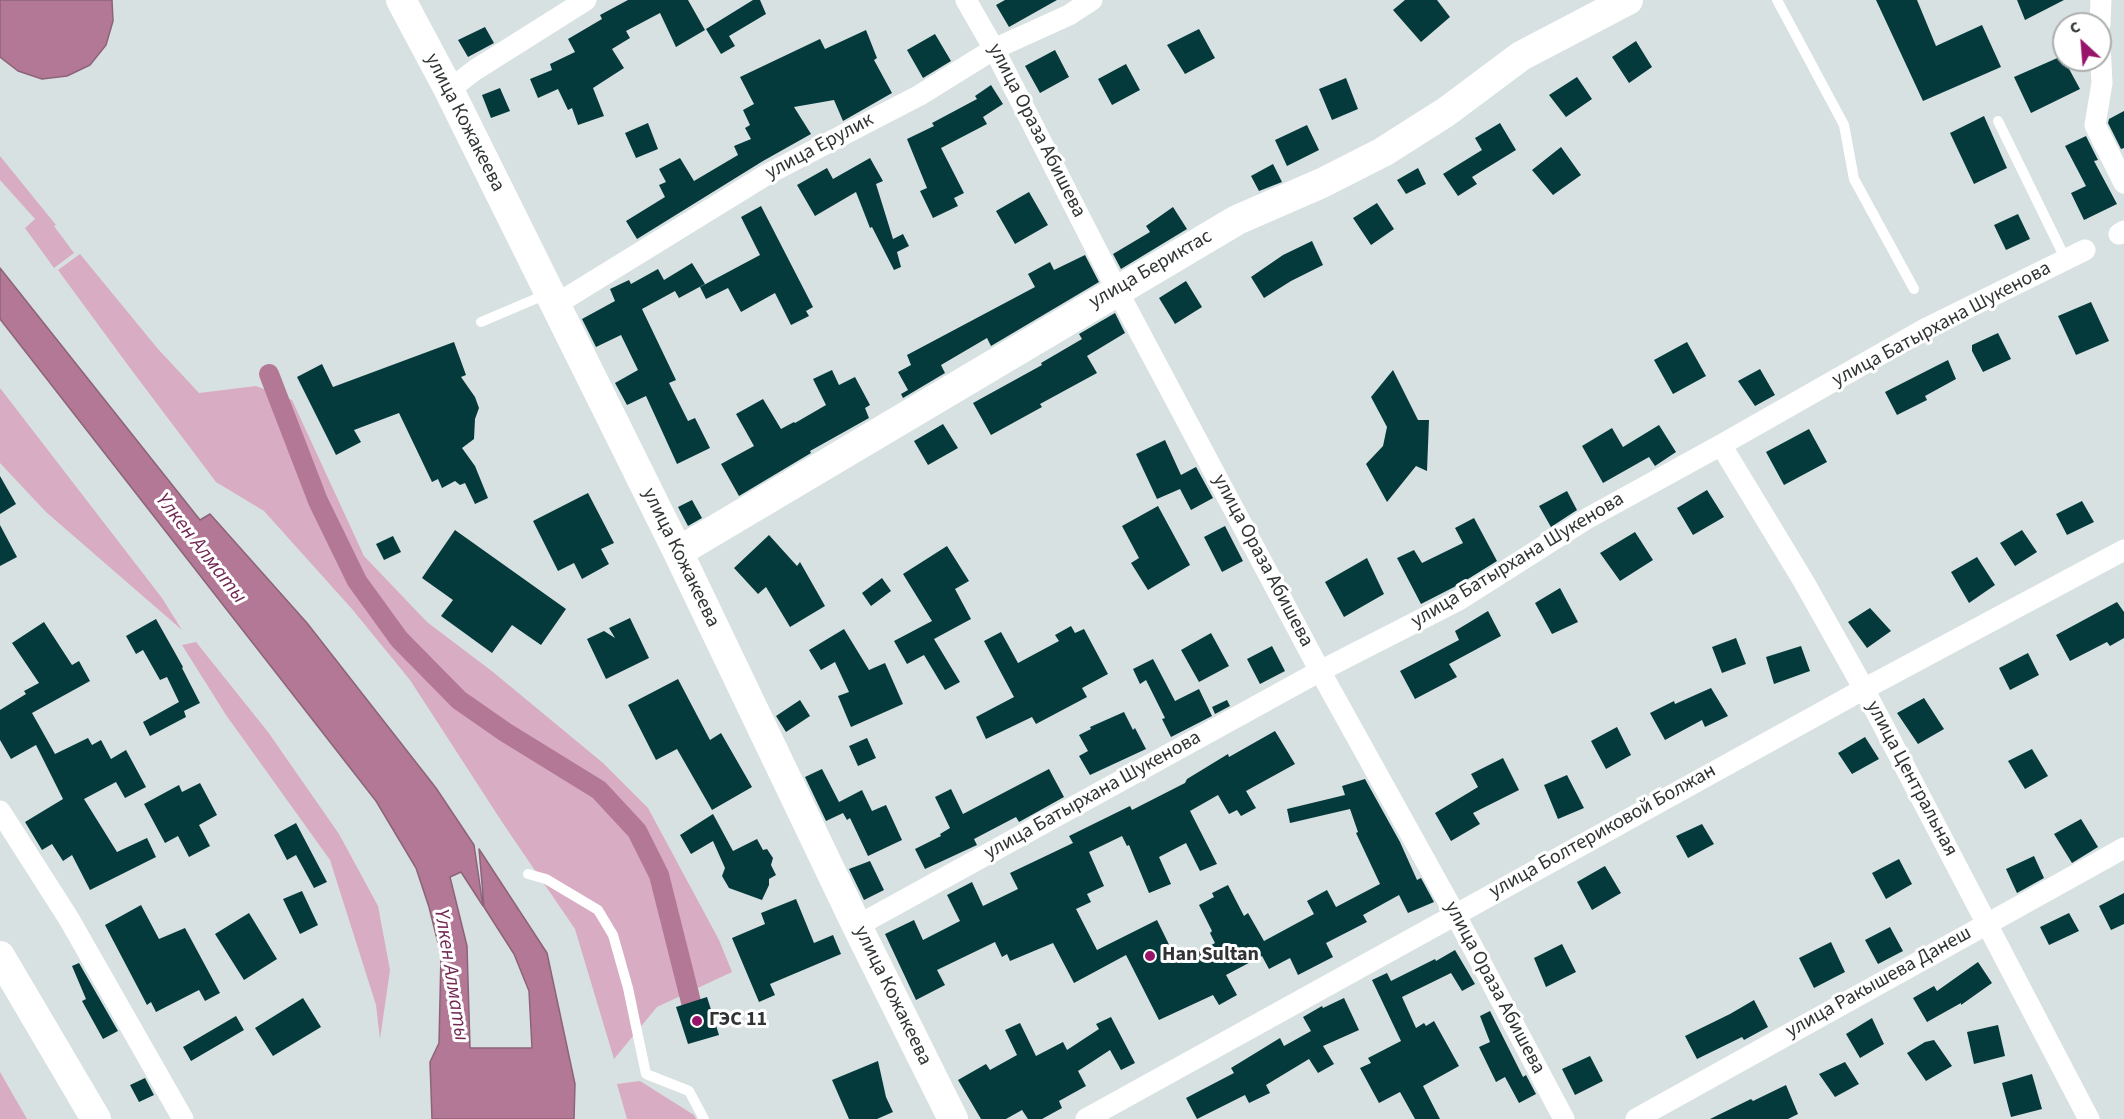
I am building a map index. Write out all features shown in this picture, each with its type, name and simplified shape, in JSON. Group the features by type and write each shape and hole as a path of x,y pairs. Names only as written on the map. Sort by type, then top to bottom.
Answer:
{"street":[{"name":"улица Кожакеева","path":"401,0 449,90 678,552 857,926 953,1119"},
{"path":"449,90 475,70 586,0"},
{"name":"улица Ораза Абишева","path":"966,0 994,49 1117,290 1320,671 1455,914 1564,1119"},
{"name":"улица Ерулик","path":"552,299 766,175 920,95 994,49 1069,15 1092,0"},
{"name":"улица Бериктас","path":"678,552 1237,220 1322,183 1383,152 1446,112 1521,56 1628,0"},
{"path":"2101,72 2102,83 2095,125 2124,183"},
{"name":"улица Батырхана Шукенова","path":"857,926 1320,671 1459,600 1588,518 1925,328 2085,250"},
{"name":"улица Центральная","path":"1721,445 1804,582 1864,689 2089,1119"},
{"name":"улица Болтериковой Болжан","path":"1086,1119 1864,689 2124,550"},
{"path":"0,812 69,919 183,1119"},
{"name":"улица Ракышева Данеш","path":"1636,1119 2124,848"},
{"path":"0,956 96,1119"}],"lane":[{"path":"1777,0 1845,124 1854,179 1914,289"},
{"path":"1998,121 2066,260"},
{"path":"481,322 552,299"},
{"path":"528,874 546,879 598,910 613,936 628,988 646,1074 689,1091 704,1119"}],"shaded area":[{"path":"0,156 56,225 54,226 74,253 54,268 25,228 35,219 0,180"},
{"path":"80,254 158,349 199,393 256,386 292,400 364,556 427,622 493,672 603,763 648,808 719,940 732,972 657,1007 614,1059 575,929 410,680 352,609 264,511 216,482 58,270"},
{"path":"0,388 162,598 182,630 46,512 0,463"},
{"path":"196,642 268,732 339,834 378,906 390,970 380,1039 376,1005 330,860 226,715 182,645"},
{"path":"0,1072 27,1119 0,1119"},
{"path":"640,1081 694,1115 696,1119 627,1119 617,1084"}],"water":[{"path":"0,0 112,0 113,21 106,45 90,65 67,76 42,79 18,71 0,57"},
{"name":"Үлкен Алматы","path":"0,268 200,520 210,514 307,623 436,788 474,845 483,906 461,872 450,877 467,946 470,1048 532,1048 529,991 514,954 484,907 479,849 547,953 575,1084 574,1119 432,1119 430,1062 439,1043 441,955 416,868 376,801 0,319"}],"building":[{"path":"628,0 688,0 705,30 676,47 660,13 626,31 630,38 612,49 624,68 593,88 604,116 578,125 572,108 568,110 558,89 538,98 530,79 552,70 550,64 575,52 568,39 602,19 600,15"},
{"path":"753,0 760,0 766,14 729,36 735,46 721,54 706,29"},
{"path":"1005,0 1057,0 1009,27 996,5"},
{"path":"1405,0 1437,0 1450,17 1421,42 1393,10"},
{"path":"1876,0 1917,0 1936,46 1982,25 2001,67 1923,101"},
{"path":"2017,0 2064,0 2025,20"},
{"path":"485,27 494,43 468,57 458,40"},
{"path":"1199,29 1215,58 1185,74 1167,45"},
{"path":"866,30 877,58 874,60 892,93 843,121 834,100 794,107 811,134 637,239 626,221 665,197 659,185 666,182 659,169 680,158 694,181 738,155 734,146 751,139 745,128 750,125 743,110 754,104 740,77 820,39 825,49"},
{"path":"935,34 951,61 923,78 907,50"},
{"path":"1636,41 1652,67 1629,83 1612,57"},
{"path":"1055,50 1069,77 1040,93 1025,66"},
{"path":"2052,60 2052,72 2071,72 2080,89 2031,113 2014,77"},
{"path":"1126,64 1140,90 1112,105 1098,79"},
{"path":"1577,77 1592,99 1566,117 1549,95"},
{"path":"1346,78 1358,109 1332,120 1319,89"},
{"path":"991,85 1003,104 983,117 987,124 941,148 964,193 954,198 958,206 933,218 920,191 927,188 907,139 934,126 932,123 977,99 975,96"},
{"path":"500,88 510,111 491,118 482,95"},
{"path":"2124,111 2124,148 2121,149 2108,123 2109,119"},
{"path":"1984,116 2007,168 1974,184 1950,133"},
{"path":"648,123 658,149 636,158 625,133"},
{"path":"1500,123 1516,150 1472,177 1477,184 1458,196 1443,174 1482,150 1475,138"},
{"path":"1307,125 1319,150 1287,166 1275,140"},
{"path":"2086,136 2098,160 2094,161 2117,204 2084,220 2071,193 2086,186 2065,146"},
{"path":"1561,147 1581,175 1553,195 1532,170"},
{"path":"870,158 883,181 876,184 893,239 903,234 909,246 897,252 901,267 894,270 872,227 870,228 856,192 815,216 797,185 827,168 833,179"},
{"path":"1273,164 1282,182 1259,191 1251,176"},
{"path":"1418,168 1426,184 1406,194 1397,180"},
{"path":"1029,192 1048,225 1015,244 996,211"},
{"path":"1377,203 1394,229 1371,245 1353,218"},
{"path":"761,206 813,307 806,311 809,316 791,325 775,293 741,312 728,288 706,299 700,287 760,255 741,217"},
{"path":"1173,207 1187,229 1121,269 1113,254 1150,232 1146,226"},
{"path":"2018,214 2030,239 2006,250 1994,225"},
{"path":"1312,241 1323,265 1264,298 1251,277 1283,255"},
{"path":"1085,255 1099,282 991,346 987,338 941,365 945,373 903,398 901,394 908,390 898,372 911,365 907,355 1035,287 1028,274 1050,262 1054,270"},
{"path":"692,263 705,284 679,298 675,291 642,309 676,380 669,383 688,421 695,418 710,448 677,464 646,396 627,405 615,383 638,370 621,335 596,347 582,319 615,301 610,289 629,280 631,284 658,269 664,280"},
{"path":"1186,281 1202,307 1175,324 1159,298"},
{"path":"2091,302 2109,341 2076,355 2058,316"},
{"path":"1115,313 1125,333 1087,356 1097,373 1040,404 1042,407 991,435 973,403 1042,365 1041,363 1082,339 1079,334"},
{"path":"1998,333 2011,359 1983,372 1972,351 1972,345"},
{"path":"454,342 466,375 461,377 475,397 479,408 475,419 474,439 462,448 475,466 488,498 475,504 465,483 460,485 455,481 442,488 438,479 432,482 399,413 354,430 361,442 336,455 297,377 322,364 333,387"},
{"path":"1687,342 1706,376 1673,394 1654,360"},
{"path":"1948,360 1956,379 1925,396 1927,400 1897,415 1885,392"},
{"path":"1760,369 1775,395 1755,406 1738,381"},
{"path":"832,370 839,385 855,377 870,405 865,408 869,418 810,451 811,453 739,496 721,464 754,446 736,414 763,399 781,429 795,423 826,405 813,379"},
{"path":"1393,370 1418,420 1429,420 1427,471 1416,466 1387,502 1366,464 1383,446 1387,427 1371,397"},
{"path":"943,424 958,448 928,465 914,441"},
{"path":"1659,425 1676,452 1655,466 1649,457 1603,483 1582,446 1612,428 1623,447"},
{"path":"1809,429 1827,462 1784,485 1766,452"},
{"path":"1165,440 1181,475 1196,467 1213,498 1191,510 1180,489 1157,499 1136,454"},
{"path":"0,476 16,504 0,514"},
{"path":"1707,490 1724,517 1693,535 1677,508"},
{"path":"1567,491 1577,510 1551,527 1539,506"},
{"path":"588,493 614,543 601,549 609,564 582,579 574,563 558,571 533,521"},
{"path":"692,500 702,518 688,526 678,507"},
{"path":"2082,501 2094,522 2067,535 2056,514"},
{"path":"1158,506 1190,565 1148,590 1131,563 1139,558 1122,526"},
{"path":"1474,518 1497,561 1421,604 1397,558 1414,550 1422,563 1463,543 1455,528"},
{"path":"0,525 17,557 0,566"},
{"path":"1225,526 1243,561 1222,572 1204,537"},
{"path":"455,530 566,609 541,645 512,625 492,653 441,616 453,600 422,578"},
{"path":"2022,530 2037,552 2015,566 2000,543"},
{"path":"1635,532 1653,560 1620,581 1600,553"},
{"path":"769,535 797,566 800,562 825,606 790,627 766,587 758,594 734,568"},
{"path":"393,536 401,552 384,560 376,544"},
{"path":"947,546 969,581 955,589 971,619 934,639 960,682 945,690 924,655 907,664 894,641 932,621 903,574"},
{"path":"1977,557 1995,585 1969,603 1951,572"},
{"path":"1367,558 1384,594 1344,617 1325,582"},
{"path":"882,578 891,591 871,606 862,593"},
{"path":"1560,588 1578,622 1552,634 1535,603"},
{"path":"2117,602 2124,612 2124,638 2110,646 2107,642 2070,661 2056,635"},
{"path":"1870,608 1891,631 1867,648 1848,622"},
{"path":"1488,611 1501,636 1449,664 1457,677 1415,699 1400,671 1459,640 1455,631"},
{"path":"630,618 649,658 606,679 587,639 604,631 615,638 609,628"},
{"path":"156,619 200,703 184,711 186,717 150,736 143,722 179,702 167,677 160,680 143,650 136,654 126,636"},
{"path":"44,622 72,665 79,661 90,681 32,713 55,754 88,738 92,745 101,740 111,759 126,750 146,787 125,798 116,782 84,799 117,852 147,838 156,857 90,890 72,855 63,861 52,844 42,850 25,822 63,799 36,745 11,759 0,740 0,710 26,694 24,691 39,683 12,643"},
{"path":"1071,626 1075,633 1084,629 1108,674 1082,688 1087,697 1036,724 1032,717 986,739 976,717 1014,697 984,641 1001,632 1018,663 1059,641 1055,635"},
{"path":"844,629 869,670 885,663 903,704 851,727 838,696 849,692 835,662 821,670 809,650"},
{"path":"1211,633 1229,666 1199,682 1181,650"},
{"path":"1736,638 1746,664 1722,673 1712,647"},
{"path":"1272,646 1285,671 1260,684 1247,659"},
{"path":"1801,646 1810,671 1774,684 1766,657"},
{"path":"2028,653 2039,675 2010,690 1999,668"},
{"path":"1153,659 1175,701 1199,689 1212,716 1171,737 1162,719 1165,718 1146,680 1140,684 1133,669"},
{"path":"678,679 710,740 721,733 752,787 712,810 677,749 656,760 628,705"},
{"path":"1711,688 1728,716 1705,727 1702,720 1665,740 1650,713 1674,701 1675,704"},
{"path":"1924,698 1944,729 1918,744 1897,713"},
{"path":"800,700 810,716 786,732 776,716"},
{"path":"1227,700 1230,706 1215,714 1212,707"},
{"path":"1124,712 1146,749 1090,775 1079,756 1088,751 1079,735 1091,729 1090,727"},
{"path":"1617,727 1631,755 1606,769 1591,741"},
{"path":"1275,731 1295,764 1246,791 1256,808 1241,816 1237,810 1229,814 1218,795 1190,811 1217,864 1200,871 1186,843 1159,857 1171,884 1149,893 1129,845 1127,846 1122,836 1089,852 1104,886 1087,894 1091,902 1076,909 1097,950 1157,920 1178,963 1215,943 1210,933 1212,931 1199,905 1214,897 1212,893 1228,885 1244,916 1248,913 1264,941 1314,914 1307,901 1327,890 1336,907 1380,884 1356,833 1358,832 1350,809 1290,823 1287,809 1345,795 1342,786 1365,779 1400,842 1417,880 1421,878 1434,902 1408,913 1399,895 1363,915 1367,922 1326,943 1333,957 1298,975 1290,958 1269,969 1262,956 1226,975 1237,995 1219,1005 1213,995 1159,1020 1126,955 1074,983 1053,943 1010,961 1007,954 1002,957 995,942 937,970 945,985 916,1000 885,934 914,920 923,940 960,921 947,895 972,882 983,906 1018,889 1010,873 1073,843 1069,836 1130,806 1132,810 1185,783 1187,779 1228,754 1229,757"},
{"path":"1865,737 1879,759 1852,774 1838,753"},
{"path":"867,738 876,758 858,766 849,746"},
{"path":"2032,749 2048,776 2025,789 2008,761"},
{"path":"1503,758 1519,790 1473,813 1480,824 1451,841 1435,813 1478,787 1471,774"},
{"path":"822,769 839,802 862,790 872,811 886,805 902,840 868,856 850,818 847,820 843,813 826,821 805,777"},
{"path":"1049,769 1064,797 1019,822 1016,817 974,839 977,845 925,869 915,849 941,836 940,834 950,828 935,797 951,789 963,814"},
{"path":"1567,775 1584,808 1558,819 1544,785"},
{"path":"200,783 217,815 199,825 210,846 189,857 178,836 165,843 144,804 179,785 182,792"},
{"path":"713,814 733,851 757,839 763,850 767,849 773,858 771,865 776,875 769,879 769,885 762,900 729,888 722,876 725,868 713,841 691,854 680,835"},
{"path":"2081,819 2098,847 2072,863 2054,834"},
{"path":"296,823 327,882 314,888 296,855 287,860 274,835"},
{"path":"1702,824 1714,844 1688,858 1676,836"},
{"path":"2034,856 2044,878 2017,893 2006,869"},
{"path":"1899,859 1912,884 1886,899 1872,873"},
{"path":"870,861 884,890 864,900 849,869"},
{"path":"1605,866 1621,893 1592,910 1577,882"},
{"path":"302,891 318,925 300,934 283,899"},
{"path":"2124,893 2124,924 2111,930 2099,906"},
{"path":"796,899 814,943 833,935 841,954 770,984 775,995 759,1002 732,938 765,924 761,913"},
{"path":"141,905 159,939 185,928 220,993 205,1001 199,990 156,1012 151,1002 147,1005 105,925"},
{"path":"249,913 277,959 244,980 215,934"},
{"path":"2069,913 2079,931 2049,945 2040,927"},
{"path":"1890,927 1903,951 1878,964 1865,940"},
{"path":"1831,942 1845,972 1814,988 1799,958"},
{"path":"1562,944 1576,972 1546,987 1534,958"},
{"path":"1455,950 1475,984 1462,991 1451,973 1402,997 1416,1028 1434,1021 1459,1066 1423,1086 1440,1119 1415,1119 1400,1092 1379,1103 1360,1068 1371,1063 1368,1058 1401,1041 1372,980 1387,973 1391,981"},
{"path":"1978,962 1992,983 1961,1005 1961,1003 1927,1022 1913,998 1934,986 1937,991"},
{"path":"79,963 118,1031 103,1039 82,1001 86,999 72,966"},
{"name":"ГЭС 11","path":"707,997 719,1035 688,1044 676,1007"},
{"path":"303,998 321,1027 273,1056 255,1028"},
{"path":"1344,998 1359,1030 1323,1046 1334,1064 1318,1073 1309,1059 1266,1085 1270,1093 1249,1103 1245,1095 1197,1119 1186,1098 1234,1073 1231,1068 1280,1038 1284,1046 1311,1031 1303,1017 1322,1006 1323,1008"},
{"path":"1754,1000 1768,1027 1744,1040 1742,1037 1697,1059 1685,1036"},
{"path":"1490,1011 1523,1077 1526,1075 1536,1094 1519,1103 1505,1077 1496,1082 1479,1047 1490,1042 1480,1016"},
{"path":"236,1016 244,1030 191,1061 183,1047"},
{"path":"1111,1017 1135,1063 1121,1070 1110,1050 1078,1071 1086,1086 1059,1101 1062,1108 1042,1119 1028,1119 1022,1110 1006,1119 981,1119 958,1080 986,1064 990,1070 1017,1055 1005,1030 1020,1023 1036,1056 1063,1042 1067,1050 1099,1029 1096,1024"},
{"path":"1872,1018 1884,1044 1860,1058 1846,1034"},
{"path":"1998,1025 2005,1056 1974,1064 1967,1032"},
{"path":"1934,1040 1952,1066 1926,1081 1907,1053 1925,1042"},
{"path":"1590,1056 1603,1081 1575,1095 1562,1069"},
{"path":"878,1061 886,1097 893,1112 877,1119 849,1119 832,1080"},
{"path":"1845,1062 1859,1084 1835,1097 1819,1074"},
{"path":"2032,1074 2042,1109 2011,1117 2002,1083"},
{"path":"145,1078 154,1095 139,1102 130,1085"},
{"path":"1786,1085 1798,1114 1788,1119 1710,1119 1751,1099 1753,1101"}],"waterway":[{"path":"269,374 318,501 357,581 399,639 459,700 505,732 599,790 637,831 659,875 691,1002"}],"place":[{"name":"Han Sultan","path":"1150,956"},
{"name":"ГЭС 11","path":"697,1021"}]}
